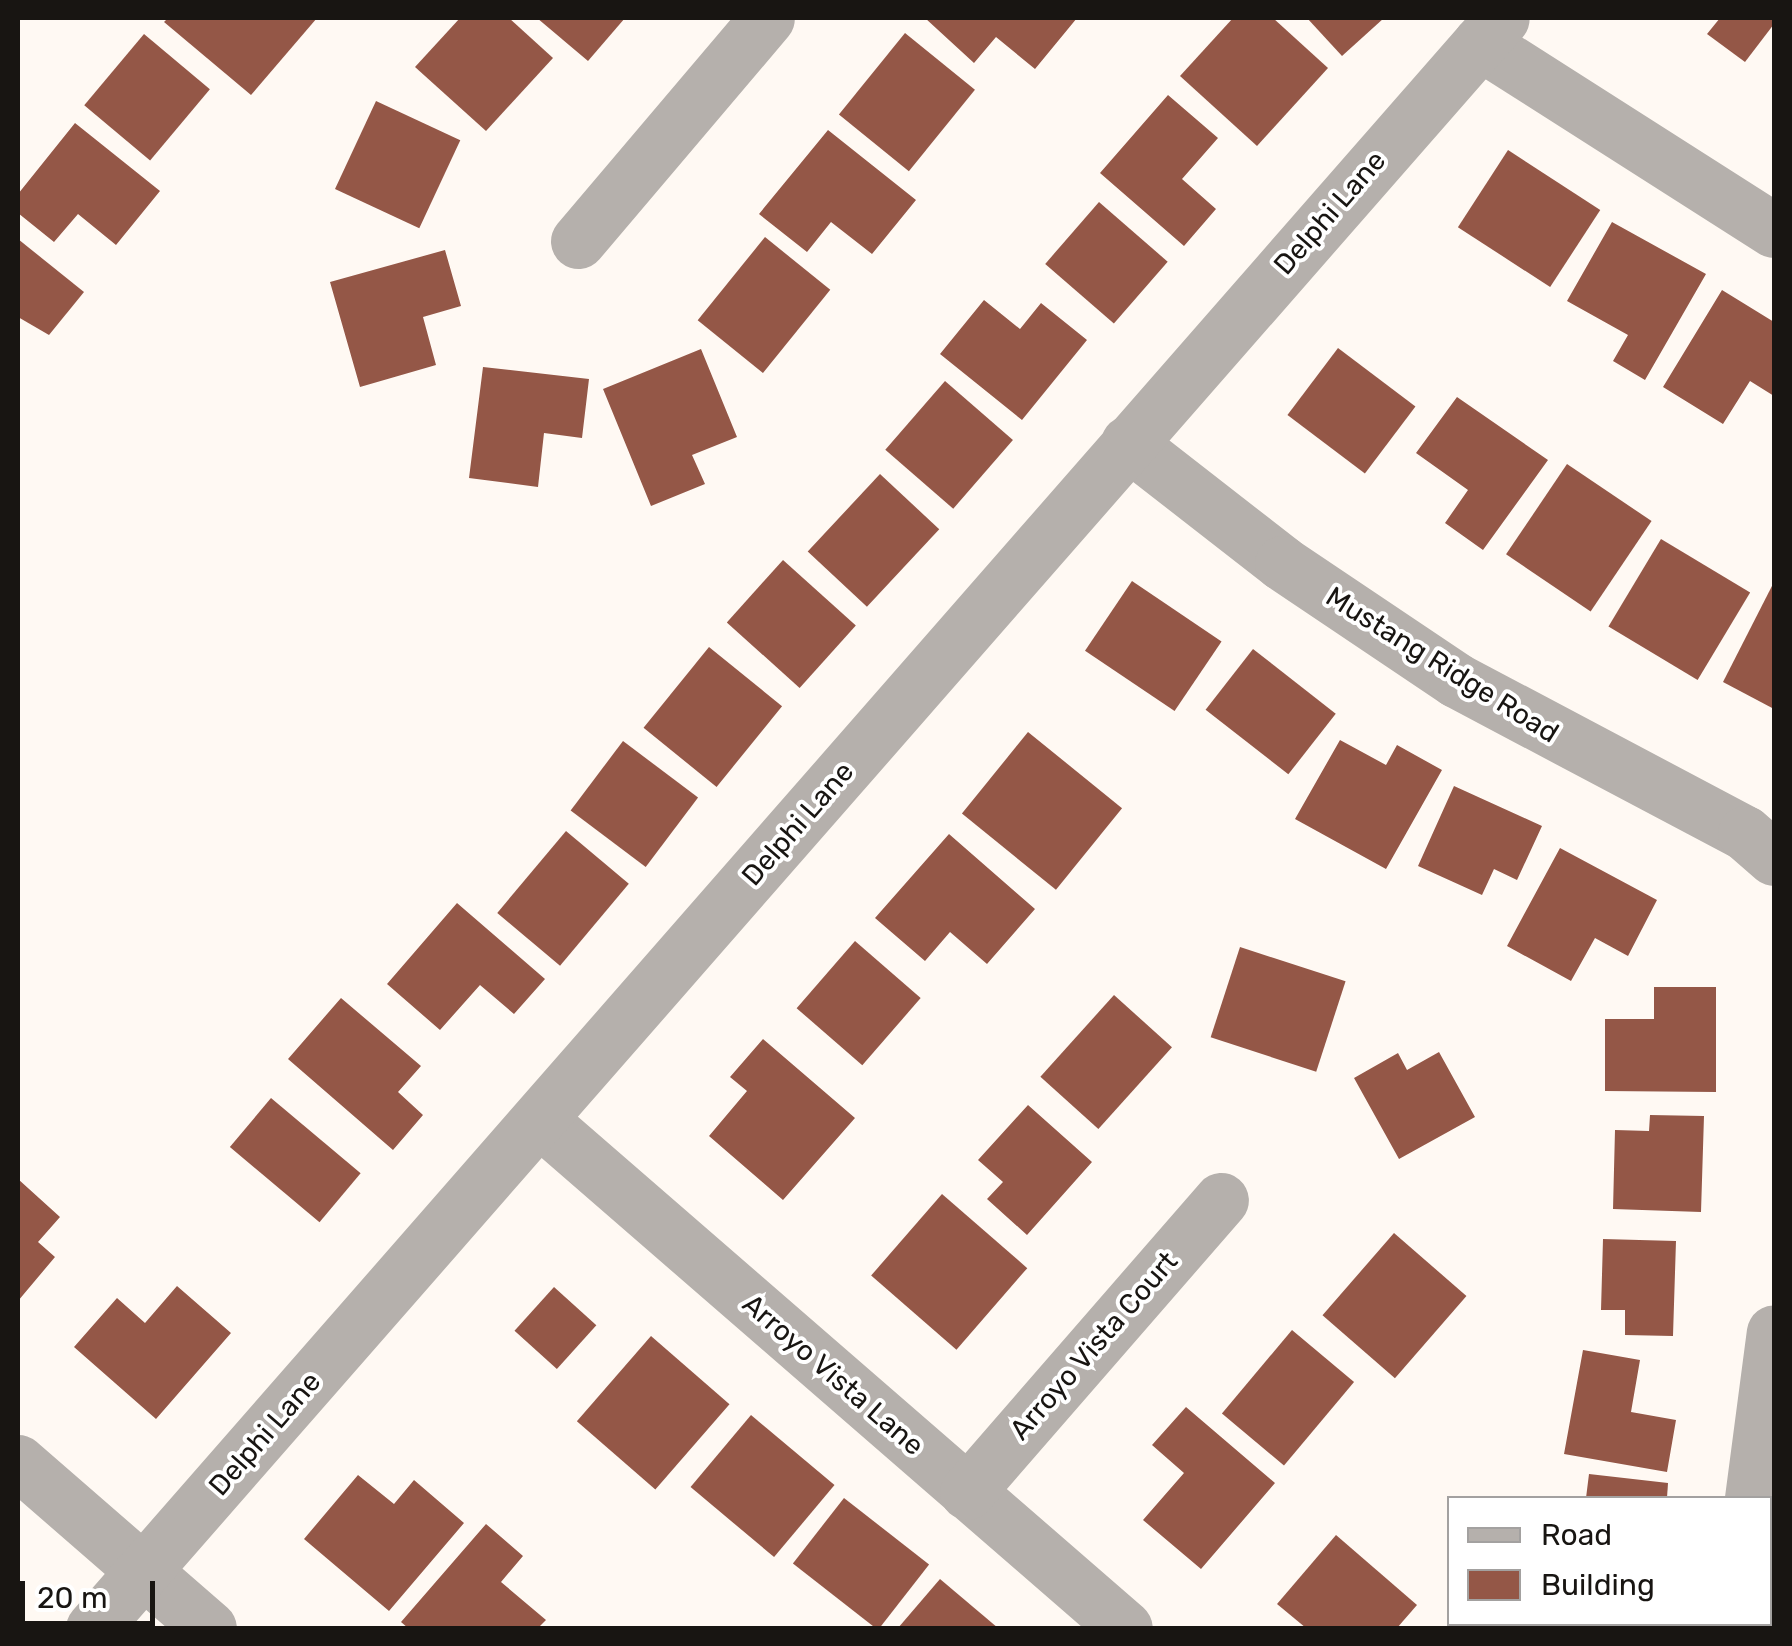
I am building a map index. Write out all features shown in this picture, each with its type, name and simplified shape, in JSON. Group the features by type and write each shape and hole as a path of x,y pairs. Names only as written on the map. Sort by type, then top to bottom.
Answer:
{"street":[{"path":"578,241 767,18"},
{"path":"1491,30 1774,230"},
{"name":"Delphi Lane","path":"93,1628 542,1120 1491,30"},
{"name":"Mustang Ridge Road","path":"1128,443 1282,562 1456,680 1745,833 1774,858"},
{"name":"Arroyo Vista Lane","path":"542,1120 1125,1628"},
{"name":"Arroyo Vista Court","path":"967,1492 1220,1200"},
{"path":"1752,1496 1774,1341"},
{"path":"18,1462 209,1628"}],"building":[{"path":"168,18 317,18 251,95 164,22"},
{"path":"460,18 509,18 553,58 486,131 415,67"},
{"path":"537,18 625,18 588,61"},
{"path":"925,18 1077,18 1035,69 996,37 974,63"},
{"path":"1233,18 1273,18 1328,68 1257,146 1180,76"},
{"path":"1307,18 1384,18 1342,56"},
{"path":"1720,18 1774,18 1774,24 1745,62 1707,34"},
{"path":"905,33 975,90 909,171 839,115"},
{"path":"144,34 210,89 150,161 84,105"},
{"path":"1168,95 1218,138 1182,179 1216,209 1184,246 1100,173"},
{"path":"376,101 460,140 419,228 335,189"},
{"path":"75,123 160,191 116,245 78,214 54,242 18,213 18,194"},
{"path":"828,130 916,200 872,254 831,222 807,252 759,214"},
{"path":"1508,150 1600,210 1550,287 1458,227"},
{"path":"1099,202 1168,262 1114,324 1045,264"},
{"path":"1612,222 1706,274 1645,380 1613,361 1628,335 1567,301"},
{"path":"765,237 830,290 763,373 698,320"},
{"path":"18,239 84,292 49,335 18,317"},
{"path":"445,250 461,306 423,317 436,365 360,387 330,282"},
{"path":"1722,290 1774,322 1774,396 1750,381 1723,424 1663,387"},
{"path":"984,300 1020,329 1041,303 1087,340 1022,420 940,354"},
{"path":"1338,348 1415,406 1365,473 1287,415"},
{"path":"701,349 737,437 692,455 705,484 651,506 603,389"},
{"path":"483,367 589,379 582,438 544,433 538,487 469,478"},
{"path":"945,381 1013,440 953,509 885,450"},
{"path":"1457,397 1548,460 1483,550 1445,523 1468,490 1416,453"},
{"path":"1567,464 1652,521 1591,611 1506,554"},
{"path":"880,474 939,529 867,607 808,552"},
{"path":"1661,539 1750,593 1698,680 1608,626"},
{"path":"783,560 856,626 800,688 727,622"},
{"path":"1132,581 1222,641 1175,711 1085,651"},
{"path":"1774,582 1774,709 1723,682"},
{"path":"709,647 782,706 717,787 644,728"},
{"path":"1253,649 1336,714 1288,774 1206,710"},
{"path":"1028,732 1122,808 1056,890 962,814"},
{"path":"1340,740 1386,765 1397,745 1442,770 1386,869 1295,819"},
{"path":"623,741 698,798 646,867 571,810"},
{"path":"1454,786 1542,826 1517,880 1494,869 1482,895 1418,866"},
{"path":"566,831 629,884 560,966 497,913"},
{"path":"949,834 1035,909 987,964 950,932 925,961 875,918"},
{"path":"1560,848 1657,900 1628,956 1595,938 1571,981 1507,946"},
{"path":"457,903 545,979 514,1014 480,985 440,1030 387,984"},
{"path":"855,941 921,998 862,1065 797,1008"},
{"path":"1240,947 1346,981 1316,1072 1211,1037"},
{"path":"1654,987 1716,987 1716,1092 1605,1091 1605,1019 1654,1019"},
{"path":"1114,995 1172,1047 1098,1129 1040,1077"},
{"path":"341,998 421,1066 398,1092 423,1115 393,1150 288,1059"},
{"path":"763,1039 855,1118 783,1200 709,1136 747,1091 730,1077"},
{"path":"1439,1052 1475,1117 1399,1159 1354,1078 1398,1053 1407,1070"},
{"path":"271,1098 361,1173 319,1222 230,1147"},
{"path":"1028,1105 1092,1162 1027,1235 987,1199 1003,1182 978,1160"},
{"path":"1650,1115 1704,1116 1701,1212 1613,1209 1615,1130 1649,1131"},
{"path":"18,1179 60,1217 38,1242 55,1257 18,1301"},
{"path":"942,1194 1027,1268 956,1350 871,1276"},
{"path":"1394,1233 1466,1296 1395,1378 1322,1315"},
{"path":"1603,1239 1676,1241 1673,1336 1625,1335 1625,1310 1601,1310"},
{"path":"177,1286 231,1333 156,1419 74,1347 117,1298 145,1323"},
{"path":"554,1287 596,1325 557,1369 515,1331"},
{"path":"1292,1330 1354,1382 1284,1466 1222,1413"},
{"path":"651,1336 729,1404 655,1490 577,1421"},
{"path":"1583,1350 1640,1360 1631,1412 1676,1420 1667,1472 1564,1454"},
{"path":"1186,1407 1275,1483 1201,1569 1143,1520 1184,1473 1152,1445"},
{"path":"751,1415 834,1485 774,1557 691,1487"},
{"path":"1589,1474 1668,1483 1667,1496 1586,1496"},
{"path":"358,1475 394,1504 414,1480 464,1523 389,1611 304,1539"},
{"path":"844,1498 929,1564 876,1628 793,1563"},
{"path":"486,1524 523,1556 501,1582 546,1620 538,1628 408,1628 401,1622"},
{"path":"1336,1535 1417,1605 1397,1628 1306,1628 1277,1604"},
{"path":"940,1579 998,1628 898,1628"}]}
